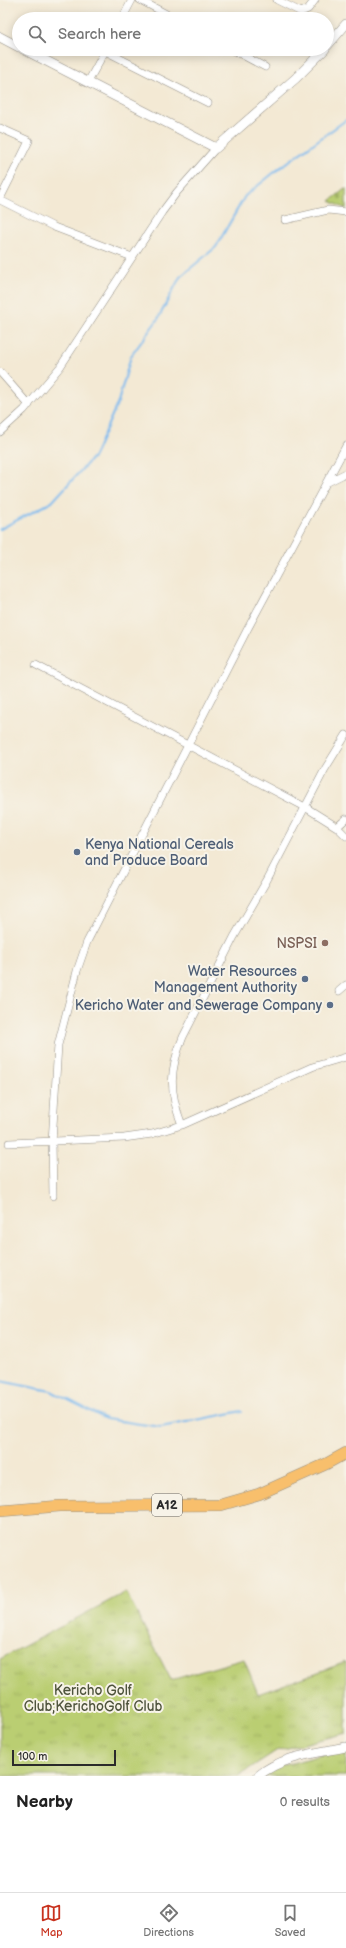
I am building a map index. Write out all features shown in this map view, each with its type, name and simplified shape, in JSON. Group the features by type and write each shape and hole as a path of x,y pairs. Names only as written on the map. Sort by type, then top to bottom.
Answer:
{"highway":[{"name":"A12","path":"0,1511 60,1506 221,1505 259,1494 326,1464 346,1453"},
{"name":"A12","path":"326,1464 346,1460"}],"street":[{"path":"126,12 132,0"},
{"path":"140,0 163,12"},
{"path":"277,0 301,12 308,9 314,0"},
{"path":"334,38 346,24"},
{"path":"0,37 12,43"},
{"path":"37,56 216,148"},
{"path":"88,82 102,56"},
{"path":"116,56 208,104"},
{"path":"244,56 265,67"},
{"path":"0,432 29,405 60,367 132,257 177,192 216,148 296,78 318,56"},
{"path":"0,128 29,141 0,200 54,227 132,257"},
{"path":"285,220 328,210 346,212"},
{"path":"0,372 29,405"},
{"path":"53,1196 52,1142 58,1045 77,971 87,942 247,630 346,446"},
{"path":"326,483 346,473"},
{"path":"36,665 305,807 337,828 346,836"},
{"path":"182,1125 174,1106 173,1094 172,1073 177,1051 230,944 328,762 346,735"},
{"path":"337,828 346,819"},
{"path":"339,991 346,985"},
{"path":"9,1143 52,1142 131,1137 152,1134 182,1125 304,1070 346,1057"},
{"path":"258,1776 275,1765 292,1758 346,1747"}],"green space":[{"path":"346,188 346,209 330,201"},
{"name":"Kericho Golf Club;KerichoGolf Club","path":"126,1592 171,1680 244,1659 258,1694 346,1662 346,1733 276,1751 238,1776 0,1776 0,1659"},
{"path":"346,1748 346,1776 261,1776 274,1768"}],"waterway":[{"path":"0,529 52,502 94,456 118,402 131,356 158,319 180,277 216,247 245,196 281,167 346,120"},
{"path":"0,1381 51,1391 106,1419 161,1427 242,1411"}],"place":[{"name":"Kenya National Cereals and Produce Board","path":"77,852"},
{"name":"NSPSI","path":"325,943"},
{"name":"Water Resources Management Authority","path":"305,979"},
{"name":"Kericho Water and Sewerage Company","path":"330,1005"}]}
